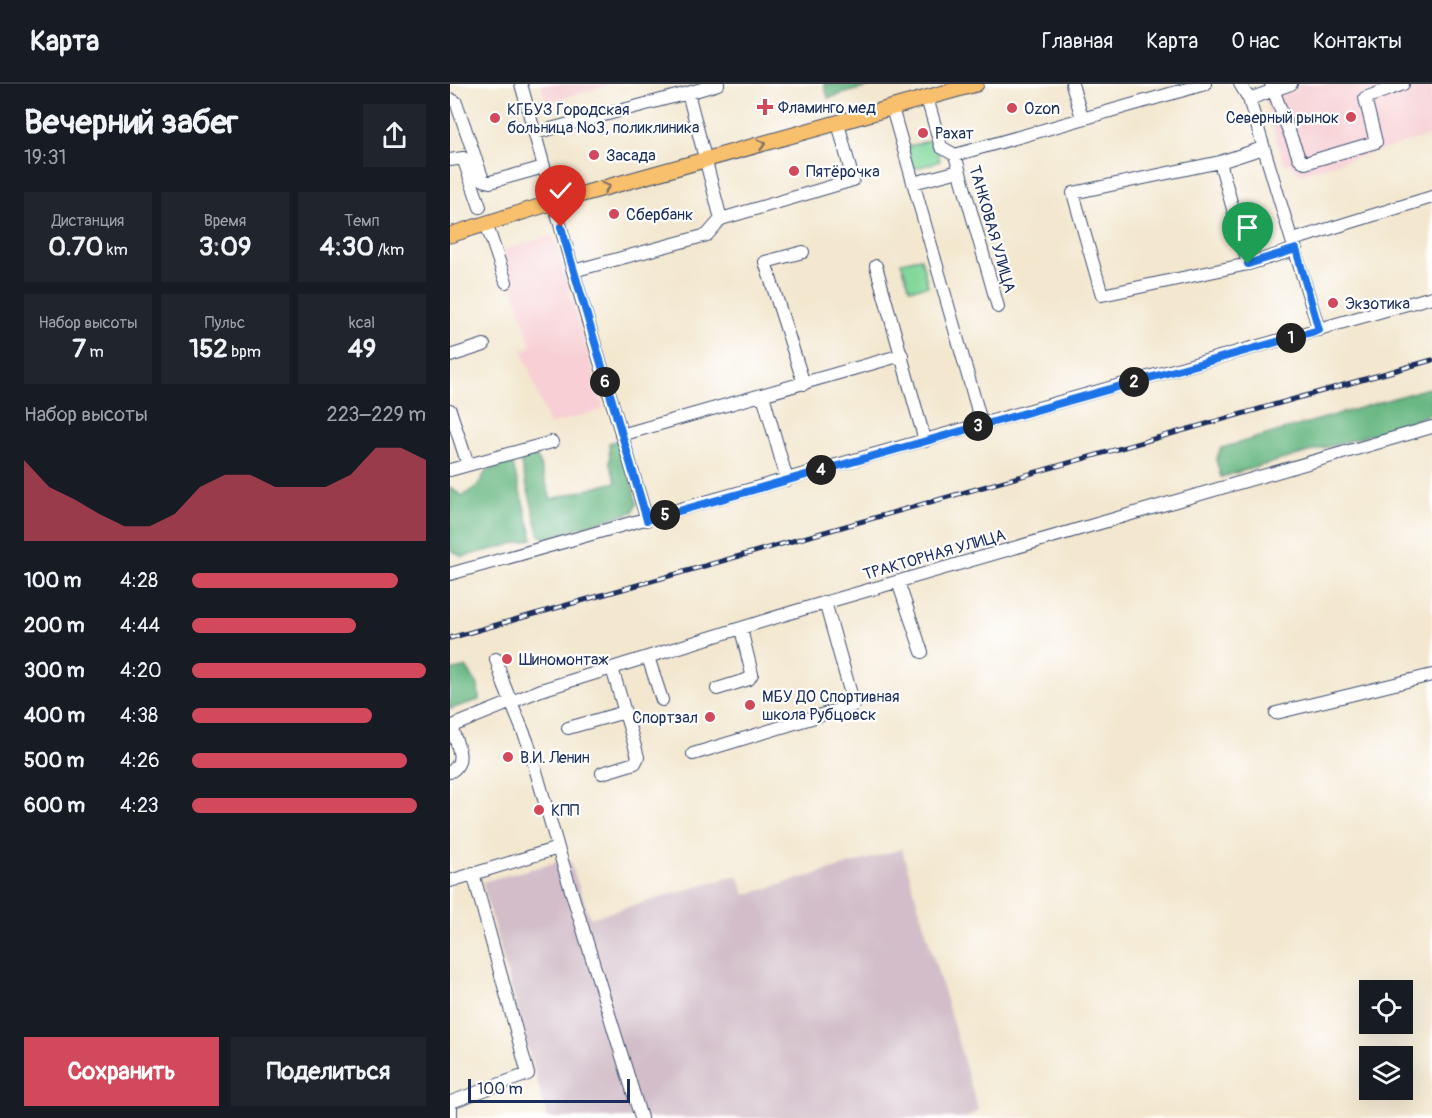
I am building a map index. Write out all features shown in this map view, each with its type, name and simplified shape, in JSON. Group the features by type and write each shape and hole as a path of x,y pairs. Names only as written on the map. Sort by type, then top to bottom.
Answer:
{"main road":[{"path":"450,235 554,201 927,98 941,89 976,84"}],"street":[{"path":"521,84 573,271 647,520"},
{"path":"535,133 718,84"},
{"path":"1072,84 1082,118"},
{"path":"955,155 1205,84"},
{"path":"1240,84 1249,99 1295,244 1319,330"},
{"path":"1249,99 1273,86 1292,84"},
{"path":"1273,86 1299,158 1305,162 1376,142 1365,98 1403,84"},
{"path":"688,93 721,219"},
{"name":"ТАНКОВАЯ УЛИЦА","path":"927,98 941,147 955,155 998,307"},
{"path":"450,99 456,102 483,180 490,182 544,167"},
{"path":"892,108 982,425"},
{"path":"573,271 707,235 721,219 853,180 838,123"},
{"path":"1263,148 1220,162 1073,194 1102,295 1248,264 1295,244 1432,197"},
{"path":"450,160 463,158 480,207"},
{"path":"1220,162 1248,264"},
{"path":"913,183 959,171"},
{"path":"486,223 506,282"},
{"path":"804,252 765,262 804,384"},
{"path":"876,266 925,441"},
{"path":"450,574 1432,297"},
{"path":"450,356 484,345"},
{"path":"621,435 902,355"},
{"path":"764,395 787,480"},
{"path":"450,410 468,465"},
{"name":"ТРАКТОРНАЯ УЛИЦА","path":"451,727 512,700 825,602 1432,427"},
{"path":"450,470 552,442"},
{"path":"898,582 922,652"},
{"path":"693,754 854,705 825,602"},
{"path":"717,689 749,679 752,674 741,629"},
{"path":"648,657 662,700"},
{"path":"496,659 528,743 640,1118"},
{"path":"602,773 635,762 638,757 612,668"},
{"path":"1276,713 1432,675"},
{"path":"568,728 625,712"},
{"path":"450,772 459,765 461,758 451,727"},
{"path":"450,880 558,848"},
{"path":"451,1118 451,1102 528,1074 473,873"}],"shaded area":[{"path":"541,84 612,84 546,103"},
{"name":"Северный рынок","path":"1432,84 1432,135 1301,174 1290,164 1284,164 1264,99 1298,90 1296,85"},
{"path":"553,235 604,409 549,425 522,350 531,347 503,250"},
{"path":"902,849 978,1110 967,1118 547,1118 482,882 569,859 590,918 738,875 745,895"}],"green space":[{"path":"824,84 878,84 828,98"},
{"path":"934,139 940,161 913,169 907,147"},
{"path":"921,258 928,286 910,289 901,262"},
{"path":"1428,388 1432,391 1432,413 1401,426 1221,477 1216,460 1221,448"},
{"path":"619,440 637,503 633,512 544,538 540,536 520,460 537,456 551,499 616,482 610,464 609,443"},
{"path":"512,462 533,539 462,557 450,549 450,488 463,496 478,485 486,471"},
{"path":"466,667 478,685 479,700 450,709 450,671"}],"railway":[{"path":"450,638 1432,360"}],"place":[{"name":"Фламинго мед","path":"765,107"},
{"name":"Ozon","path":"1012,108"},
{"name":"Северный рынок","path":"1351,117"},
{"name":"КГБУЗ Городская больница №3, поликлиника","path":"495,118"},
{"name":"Рахат","path":"923,133"},
{"name":"Засада","path":"594,155"},
{"name":"Пятёрочка","path":"794,171"},
{"name":"Сбербанк","path":"614,214"},
{"name":"Экзотика","path":"1333,303"},
{"name":"Шиномонтаж","path":"507,659"},
{"name":"МБУ ДО Спортивная школа Рубцовск","path":"750,705"},
{"name":"Спортзал","path":"710,717"},
{"name":"В.И. Ленин","path":"508,757"},
{"name":"КПП","path":"539,810"}],"route":[{"path":"561,227 647,520 1319,330 1296,249 1248,264"}]}
